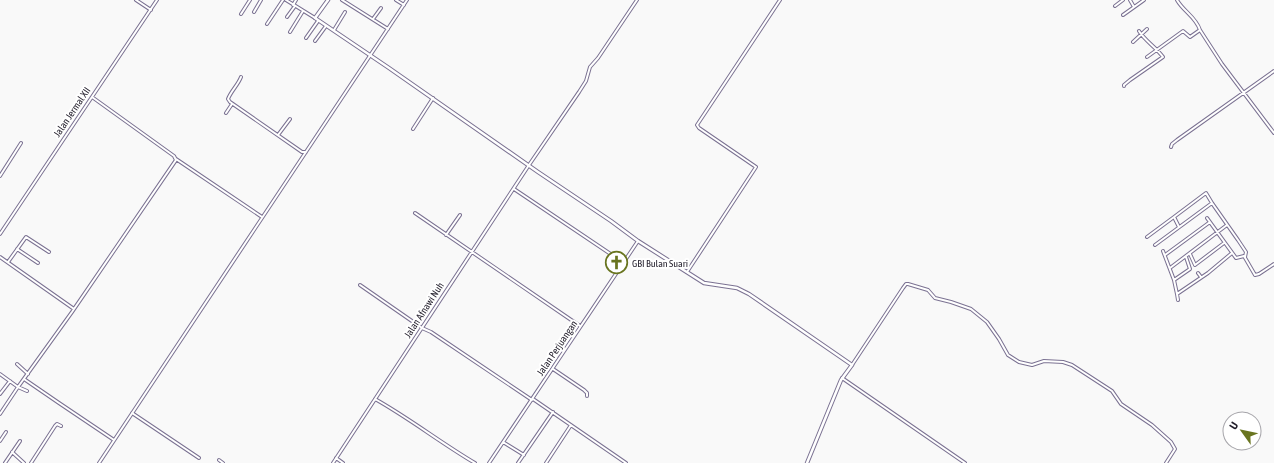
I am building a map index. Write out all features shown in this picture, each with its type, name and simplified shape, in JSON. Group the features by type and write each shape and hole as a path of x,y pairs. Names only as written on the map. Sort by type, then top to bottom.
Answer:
{"street":[{"path":"137,0 151,10"},
{"name":"Jalan Jermal XII","path":"0,234 157,0"},
{"path":"241,14 250,0"},
{"path":"254,12 261,0"},
{"path":"267,24 285,0 294,5 371,55 611,221 638,242 706,284 738,288 749,294 852,365"},
{"path":"287,17 296,0"},
{"path":"315,18 328,0"},
{"path":"342,0 388,29"},
{"path":"396,0 404,5"},
{"path":"99,463 407,0"},
{"name":"Jalan Afnawi Nuh","path":"333,463 514,189 528,165 579,92 586,81 590,66 598,58 638,0"},
{"path":"687,272 756,167 699,128 697,124 780,0"},
{"path":"1114,6 1123,0"},
{"path":"1130,0 1134,7"},
{"path":"1123,15 1144,0"},
{"path":"1177,0 1195,20 1200,30 1244,93 1274,133"},
{"path":"373,19 381,8"},
{"path":"290,32 303,11"},
{"path":"334,30 345,12"},
{"path":"306,38 318,21"},
{"path":"315,41 326,25"},
{"path":"1132,42 1147,30"},
{"path":"1147,57 1183,31 1190,37 1200,30"},
{"path":"1124,86 1130,80 1163,58 1157,49 1145,40 1139,31"},
{"path":"1171,147 1177,140 1274,71"},
{"path":"242,77 237,87 229,96 228,99 232,104 302,152 306,152"},
{"path":"92,96 176,159 262,217"},
{"path":"413,129 433,98"},
{"path":"226,114 232,104"},
{"path":"278,135 290,119"},
{"path":"0,176 21,144"},
{"path":"0,414 74,310 176,159"},
{"path":"514,189 624,263"},
{"path":"1147,237 1206,194 1246,252 1245,258 1253,272 1256,275 1259,274 1274,264"},
{"path":"1155,245 1212,203"},
{"path":"415,213 581,327"},
{"path":"446,235 460,215"},
{"path":"1174,217 1179,228"},
{"path":"1207,218 1236,258 1243,256 1245,258"},
{"path":"1165,255 1210,222"},
{"path":"1170,268 1227,225"},
{"path":"8,262 26,237 49,252"},
{"name":"Jalan Perjuangan","path":"489,463 533,400 638,242"},
{"path":"1195,265 1224,243"},
{"path":"17,249 38,263"},
{"path":"1163,252 1174,280 1178,300"},
{"path":"1177,294 1232,253"},
{"path":"1190,254 1197,269"},
{"path":"1174,280 1190,269 1186,256"},
{"path":"0,257 74,310"},
{"path":"1198,273 1201,277"},
{"path":"807,463 842,378 903,288 906,284 908,284 928,290 935,298 971,309 987,322 999,339 1006,353 1019,362 1032,365 1044,361 1066,362 1112,391 1121,404 1152,426 1171,442 1174,449 1166,463"},
{"path":"360,285 422,328 431,332 572,425 626,463"},
{"path":"17,364 28,374"},
{"path":"553,369 584,390 587,393 587,396"},
{"path":"0,374 18,387 27,391"},
{"path":"842,378 965,463"},
{"path":"24,379 114,440"},
{"path":"0,394 10,381"},
{"path":"375,399 475,463"},
{"path":"518,463 552,412"},
{"path":"132,413 198,458"},
{"path":"31,463 56,425 58,424 61,426"},
{"path":"546,463 572,425"},
{"path":"0,441 6,432"},
{"path":"5,463 20,440"},
{"path":"503,442 524,455"},
{"path":"12,452 24,463"},
{"path":"336,458 343,463"},
{"path":"219,460 223,463"}],"place":[{"name":"GBI Bulan Suari","path":"617,263"}]}
